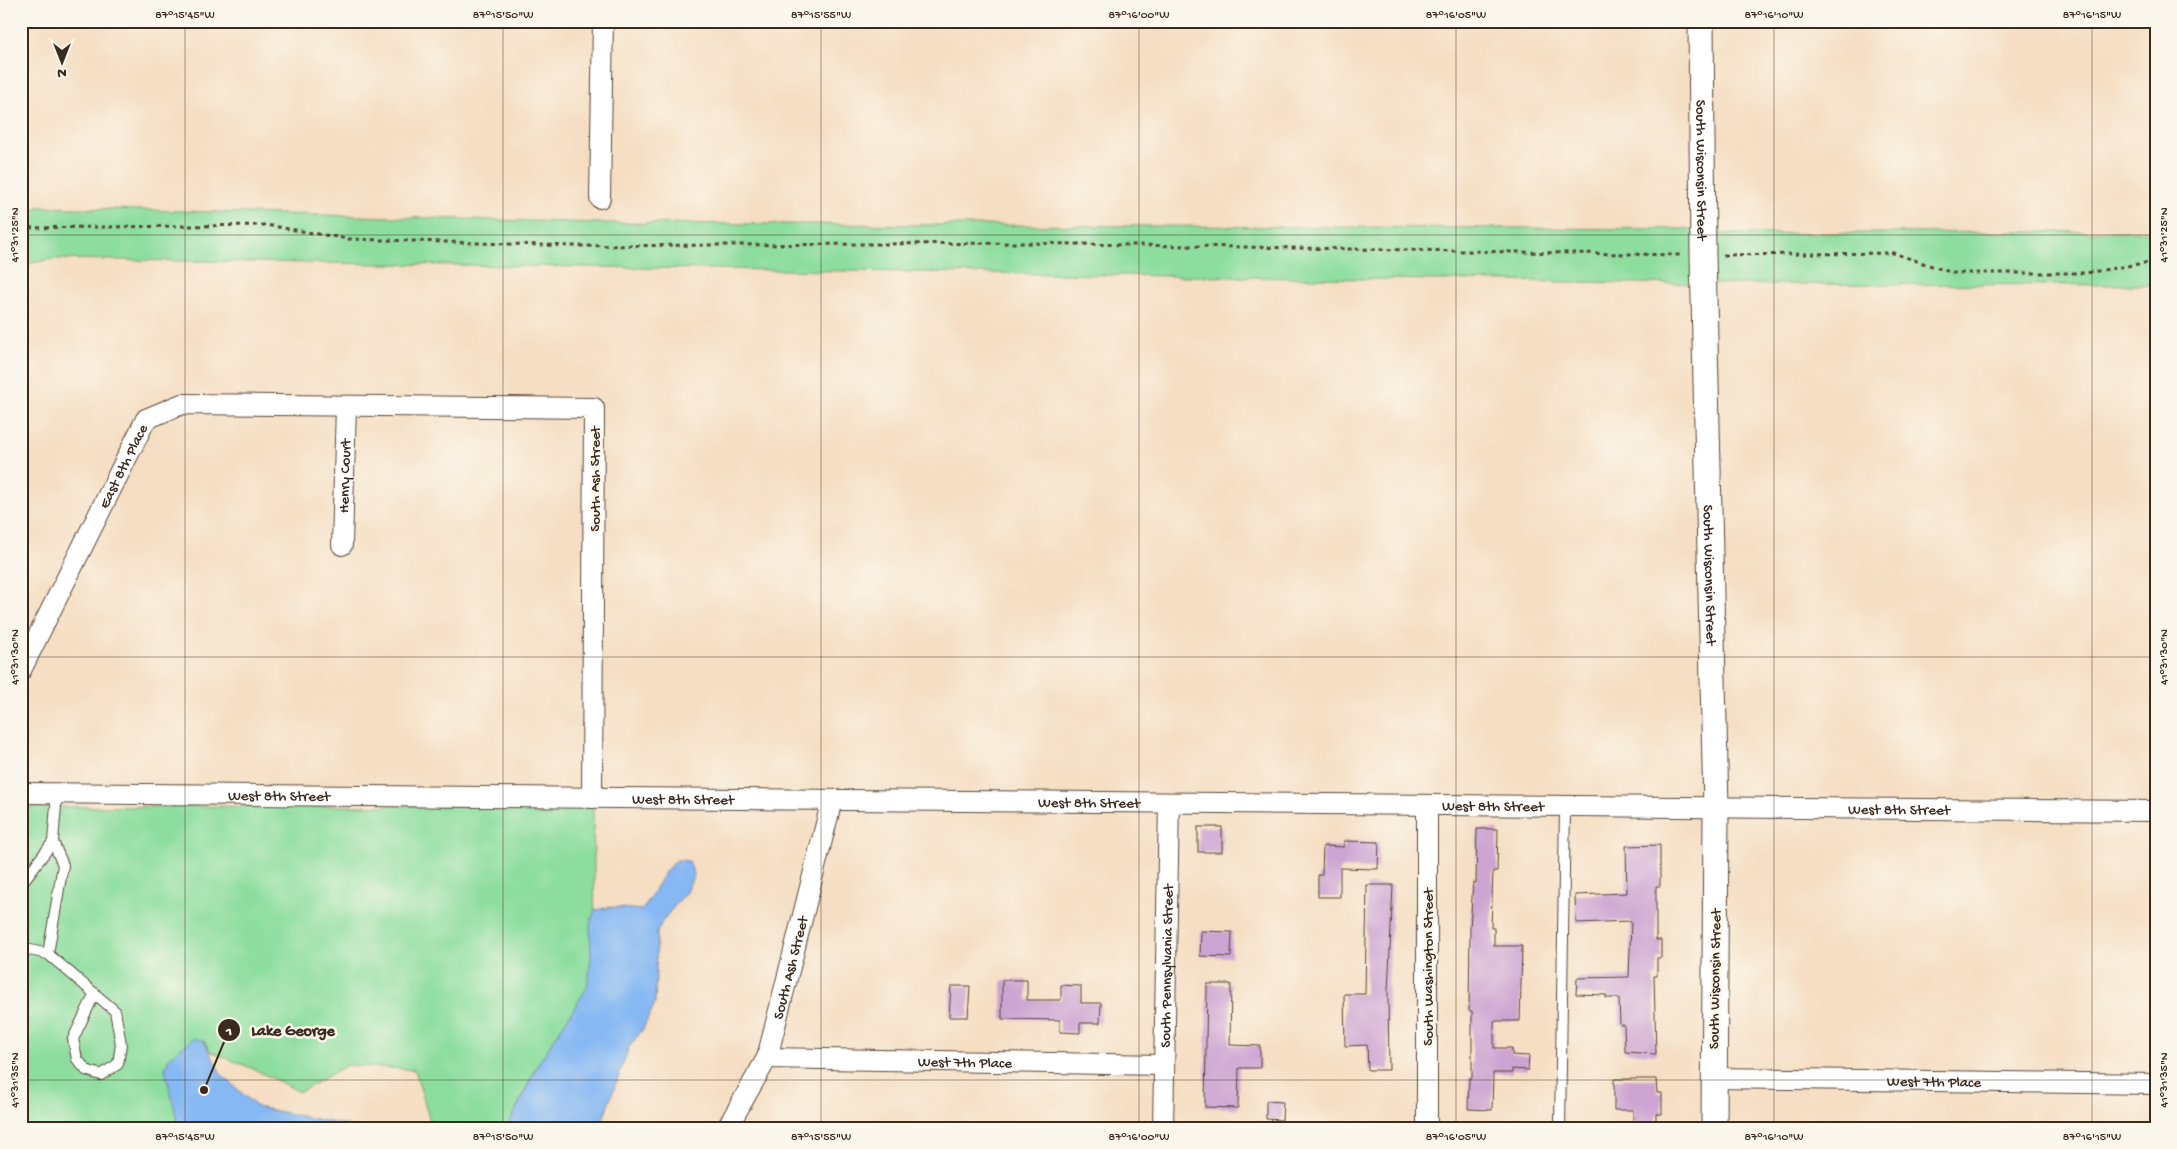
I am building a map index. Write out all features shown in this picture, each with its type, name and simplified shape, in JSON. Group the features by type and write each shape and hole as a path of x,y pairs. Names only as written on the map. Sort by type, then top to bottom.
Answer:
{"street":[{"path":"600,198 603,21"},
{"name":"South Wisconsin Street","path":"1701,21 1703,255 1716,808 1714,1128"},
{"name":"East 8th Place","path":"21,670 146,419 182,404 346,406"},
{"name":"Henry Court","path":"342,546 346,406"},
{"name":"South Ash Street","path":"346,406 594,408 592,798"},
{"name":"West 8th Street","path":"21,793 2156,812"},
{"name":"South Ash Street","path":"727,1128 767,1058 832,800"},
{"name":"South Pennsylvania Street","path":"1163,1128 1169,803"},
{"name":"South Washington Street","path":"1427,807 1427,1128"},
{"name":"West 7th Place","path":"767,1058 1163,1065"},
{"name":"West 7th Place","path":"1713,1078 2156,1084"}],"lane":[{"path":"48,954 63,865 53,842 57,793"},
{"path":"1560,1128 1566,807"},
{"path":"21,884 53,842"},
{"path":"21,948 48,954 95,993 115,1011 120,1044 118,1064 101,1075 86,1070 77,1059 73,1039 95,993"}],"path":[{"path":"21,228 266,225 348,239 573,246 1023,244 1703,255 1893,253 1953,273 2086,273 2156,261"}],"green space":[{"path":"40,207 603,223 1699,229 1701,284 53,259 21,265 21,209"},
{"path":"2156,231 2156,285 1713,284 1713,234"},
{"path":"593,805 598,1128 538,1064 507,1128 432,1128 415,1070 347,1065 300,1092 256,1070 210,1051 204,1041 175,1109 179,1128 21,1128 21,807"}],"water":[{"path":"677,860 689,861 694,875 686,892 663,920 657,932 655,1003 643,1029 629,1047 600,1128 507,1128 538,1064 587,988 591,959 590,923 595,910 611,907 642,910 666,870"},
{"path":"194,1038 204,1041 221,1074 257,1107 359,1128 179,1128 165,1069 169,1058"}],"building":[{"path":"1198,827 1222,827 1222,852 1198,852"},
{"path":"1477,829 1498,829 1497,871 1493,871 1491,928 1494,928 1494,946 1522,946 1520,1021 1494,1021 1494,1048 1512,1048 1512,1055 1529,1056 1528,1070 1512,1069 1512,1073 1493,1073 1492,1110 1468,1109 1469,1078 1472,1078 1472,1011 1469,1011 1470,928 1473,882 1476,883"},
{"path":"1344,841 1379,842 1378,869 1340,868 1340,897 1318,897 1318,875 1322,875 1323,846 1344,847"},
{"path":"1660,845 1660,886 1656,886 1656,940 1661,940 1661,958 1657,958 1657,976 1654,976 1656,1054 1625,1052 1624,1025 1620,1025 1619,998 1606,998 1606,995 1576,994 1577,978 1629,977 1631,921 1576,923 1575,895 1627,893 1626,846"},
{"path":"1367,885 1393,885 1388,991 1389,1070 1368,1070 1367,1045 1345,1046 1344,994 1365,994"},
{"path":"1201,931 1232,932 1231,957 1200,956"},
{"path":"1002,980 1027,980 1027,1000 1061,1000 1061,985 1081,986 1081,1003 1101,1003 1100,1023 1080,1023 1080,1033 1060,1032 1060,1020 1002,1019"},
{"path":"1207,984 1231,984 1230,1045 1260,1046 1260,1068 1239,1068 1238,1108 1205,1107"},
{"path":"951,986 970,986 968,1017 949,1017"},
{"path":"1614,1079 1656,1079 1657,1093 1662,1093 1662,1114 1656,1114 1656,1123 1633,1123 1633,1110 1614,1110"},
{"path":"1266,1101 1283,1102 1282,1120 1266,1119"}],"place":[{"name":"Lake George","path":"204,1090"}]}
